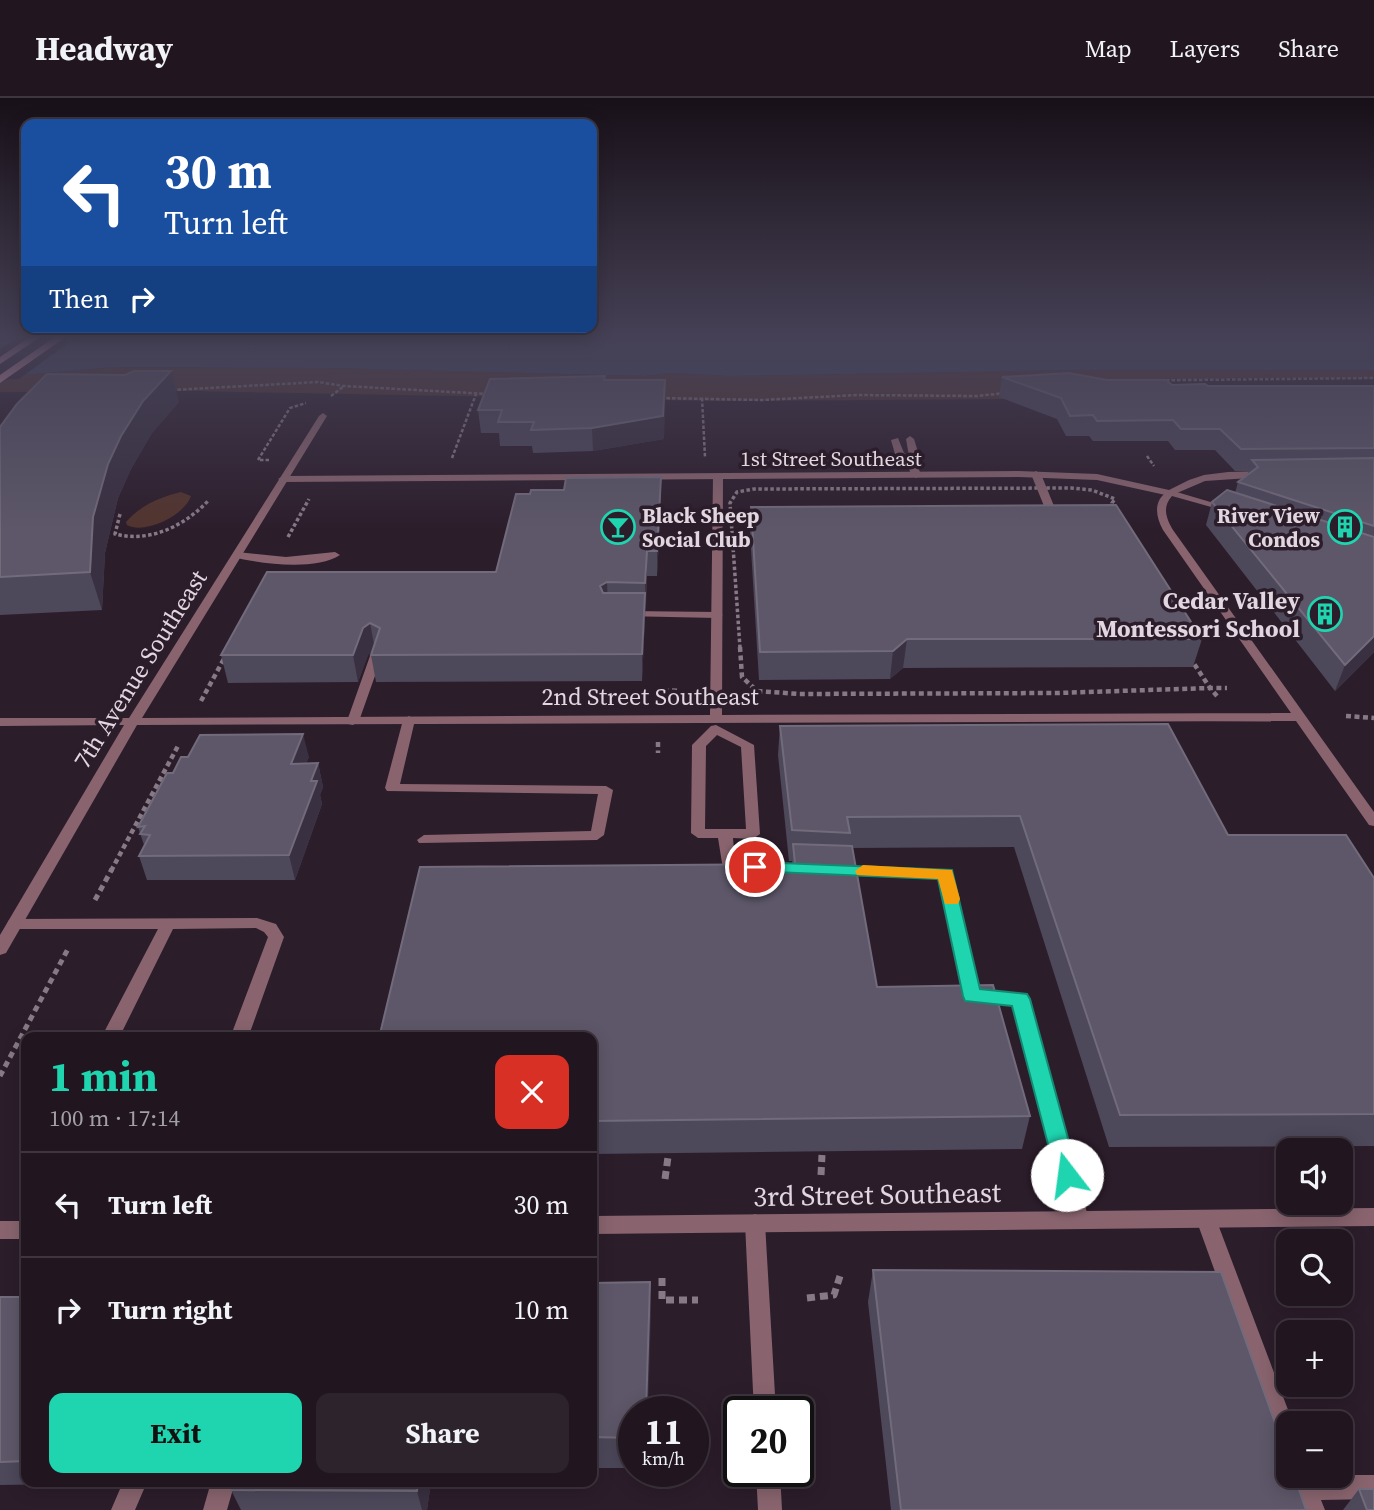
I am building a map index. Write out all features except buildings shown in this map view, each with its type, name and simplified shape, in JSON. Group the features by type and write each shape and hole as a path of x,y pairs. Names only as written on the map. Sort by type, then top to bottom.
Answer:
{"street":[{"name":"7th Avenue Southeast","path":"0,948 134,722 323,416"},
{"path":"910,439 914,455 911,461"},
{"path":"895,440 900,454 911,461 916,475"},
{"name":"1st Street Southeast","path":"283,479 1036,474 1097,477 1170,493 1239,513"},
{"path":"1024,511 1045,511 1049,506 1036,474"},
{"path":"1278,474 1209,477 1184,485 1170,493 1160,506 1162,520 1374,822"},
{"path":"716,724 747,745 753,834 698,834 699,745 716,724 717,615 724,516 718,476"},
{"path":"724,516 780,514"},
{"path":"281,552 335,555 323,558 254,559 237,555 281,552"},
{"path":"608,614 717,615"},
{"path":"353,721 376,656"},
{"name":"2nd Street Southeast","path":"0,722 410,720 716,724 1300,717"},
{"path":"410,720 392,788 606,790 597,835 424,840"},
{"path":"725,834 728,866 755,867"},
{"path":"823,870 946,874 972,996 1020,999 1079,1220"},
{"path":"15,924 257,923 270,928 276,937 241,1032"},
{"path":"113,1032 168,924"},
{"name":"3rd Street Southeast","path":"597,1225 1374,1217"},
{"path":"1206,1219 1277,1411"},
{"path":"755,1223 764,1396"},
{"path":"0,1230 21,1230"},
{"path":"123,1510 133,1487"},
{"path":"215,1510 222,1487"},
{"path":"769,1487 770,1510"},
{"path":"1306,1491 1374,1487"}],"path":[{"path":"452,459 474,400"},
{"path":"702,400 705,458"},
{"path":"276,460 258,460 290,408 313,402"},
{"path":"1147,456 1154,466"},
{"path":"757,691 742,677 724,516 737,492 754,489 1043,488 1091,490 1115,499 1112,503 1116,520 1163,587 1177,637 1217,697"},
{"path":"281,552 312,493"},
{"path":"120,514 115,534 138,537 174,526 201,509 208,501"},
{"path":"198,708 225,656"},
{"path":"743,690 799,694 1057,693 1227,688"},
{"path":"1346,716 1374,718"},
{"path":"658,738 658,753"},
{"path":"821,1175 822,1155"},
{"path":"665,1180 668,1157"},
{"path":"807,1298 834,1295 840,1276"},
{"path":"662,1278 662,1300 698,1300"}],"shaded area":[{"path":"661,400 876,400 719,401"},
{"path":"181,492 191,496 173,516 144,527 127,525 126,522 144,506"}],"slow traffic":[{"path":"863,871 946,874 951,899"}],"place":[{"name":"Black Sheep Social Club","path":"618,527"},
{"name":"River View Condos","path":"1345,527"},
{"name":"Cedar Valley Montessori School","path":"1325,614"}],"route":[{"path":"755,867 946,874 972,996 1020,999 1067,1175"}]}
